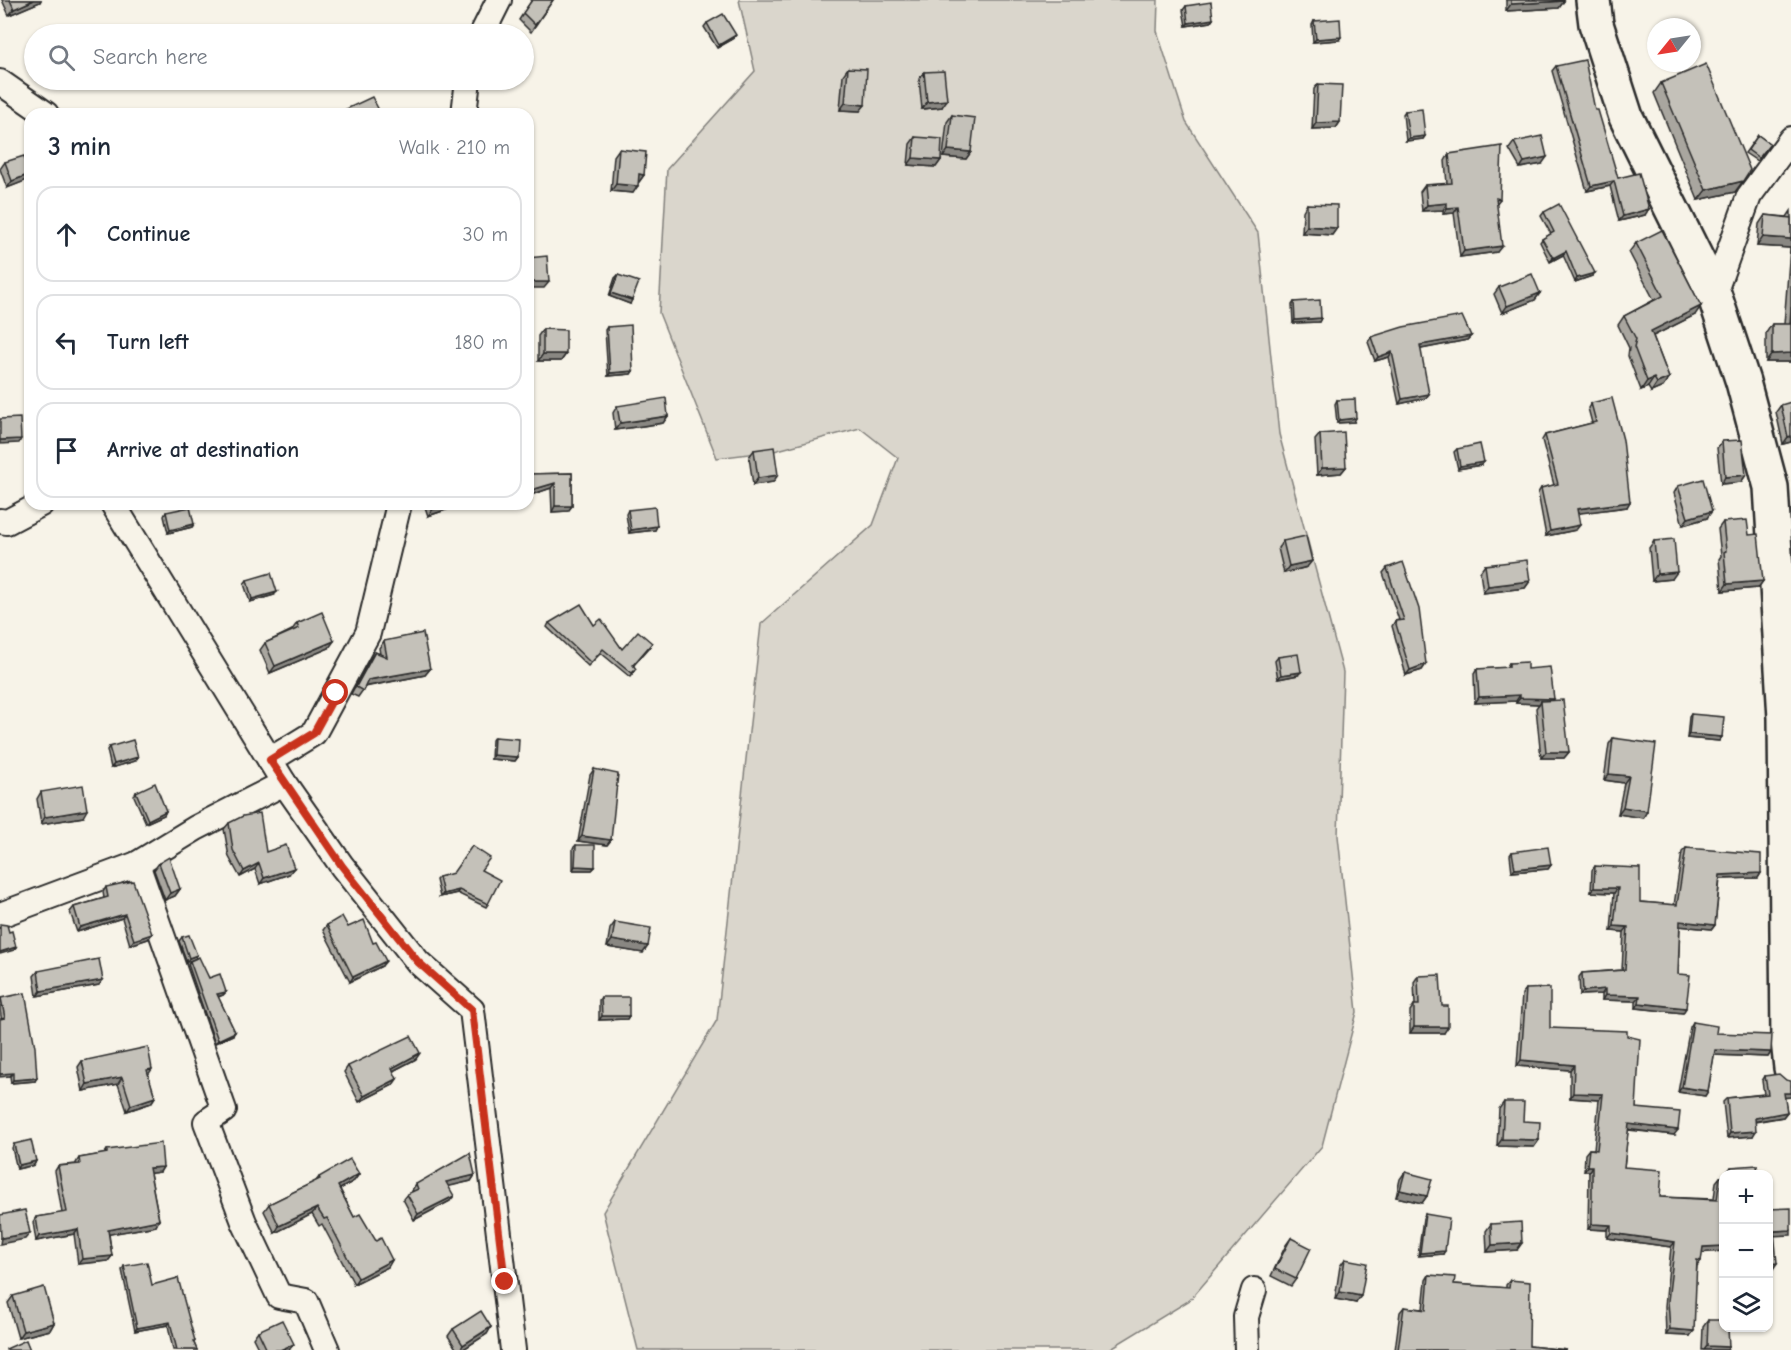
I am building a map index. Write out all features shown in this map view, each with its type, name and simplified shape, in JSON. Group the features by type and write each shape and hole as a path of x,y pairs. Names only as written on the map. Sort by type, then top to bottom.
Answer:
{"street":[{"path":"487,24 499,0"},
{"path":"1593,0 1596,24 1626,117 1714,294 1743,382 1771,487 1788,718 1788,1040 1791,1068"},
{"path":"0,82 37,108"},
{"path":"465,108 467,90"},
{"path":"1714,294 1749,196 1791,139"},
{"path":"0,521 7,522 29,510"},
{"path":"117,510 284,783 342,866 418,962 472,1010 513,1350"},
{"path":"270,760 314,733 368,633 398,510"},
{"path":"0,915 137,864 196,828 284,783"},
{"path":"137,864 224,1110 206,1122 244,1222 279,1296 306,1301 327,1350"},
{"path":"1247,1350 1246,1317 1254,1290"}],"shaded area":[{"path":"739,0 1158,0 1157,31 1186,122 1258,233 1279,434 1343,672 1338,836 1357,1012 1322,1146 1190,1300 1108,1350 638,1350 603,1212 717,1020 761,624 873,525 898,458 860,428 774,451 717,458 659,313 667,169 755,71"}],"building":[{"path":"10,0 34,0 14,9"},
{"path":"532,0 553,0 535,25 523,13"},
{"path":"1511,0 1564,0 1564,1 1511,4"},
{"path":"1211,2 1213,19 1188,23 1186,6"},
{"path":"723,14 736,35 719,45 707,23"},
{"path":"1340,19 1341,37 1316,39 1314,21"},
{"path":"1585,60 1595,110 1598,110 1618,178 1639,173 1649,209 1623,216 1614,181 1591,186 1556,66"},
{"path":"1706,64 1750,170 1743,181 1706,190 1661,83 1687,72 1701,72 1701,66"},
{"path":"848,68 867,69 865,105 845,103"},
{"path":"944,71 947,100 927,102 924,72"},
{"path":"1318,84 1342,85 1340,122 1316,123"},
{"path":"372,97 378,108 348,108"},
{"path":"1422,109 1425,136 1409,138 1405,111"},
{"path":"952,115 975,118 971,152 948,150"},
{"path":"1758,135 1770,144 1759,158 1748,150"},
{"path":"1542,136 1547,157 1524,162 1514,142"},
{"path":"915,137 942,139 941,160 913,158"},
{"path":"1502,146 1500,199 1496,198 1502,246 1464,251 1458,207 1447,208 1447,203 1427,205 1425,185 1452,183 1449,154"},
{"path":"619,149 646,152 644,175 639,174 638,186 616,184"},
{"path":"24,156 24,176 12,181 5,162"},
{"path":"1307,204 1337,205 1337,228 1307,226"},
{"path":"1559,204 1595,273 1577,278 1566,251 1553,258 1542,239 1554,232 1544,212"},
{"path":"1765,215 1791,218 1791,239 1763,237"},
{"path":"1662,230 1701,306 1651,331 1669,378 1657,383 1654,378 1647,381 1634,347 1636,339 1624,316 1663,296 1636,243"},
{"path":"547,256 549,282 534,282 534,257"},
{"path":"1532,274 1540,293 1507,306 1499,287"},
{"path":"618,275 639,282 632,300 611,293"},
{"path":"1320,300 1321,318 1295,320 1294,302"},
{"path":"1791,307 1791,353 1772,354 1772,324 1790,324"},
{"path":"1462,316 1471,336 1420,345 1429,394 1402,399 1392,352 1378,357 1371,337 1403,327"},
{"path":"631,325 633,371 610,373 607,327"},
{"path":"543,329 566,330 566,354 543,354"},
{"path":"666,398 668,416 620,423 617,406"},
{"path":"1612,398 1623,440 1630,502 1577,509 1580,525 1550,531 1541,488 1558,484 1545,435 1596,422 1591,403"},
{"path":"1355,399 1356,418 1339,420 1337,400"},
{"path":"1791,402 1791,436 1788,437 1781,405"},
{"path":"20,418 21,439 0,440 0,419"},
{"path":"1344,432 1346,467 1322,468 1320,434"},
{"path":"1742,440 1746,475 1725,477 1722,441"},
{"path":"1480,444 1484,462 1460,466 1457,449"},
{"path":"774,447 778,475 758,478 754,450"},
{"path":"572,473 572,506 555,506 555,483 534,489 534,474"},
{"path":"1703,479 1712,511 1688,518 1678,486"},
{"path":"655,507 657,526 631,530 628,510"},
{"path":"191,510 194,524 170,530 166,512"},
{"path":"1747,520 1749,535 1758,534 1763,581 1727,584 1723,522"},
{"path":"1306,536 1312,561 1289,566 1283,541"},
{"path":"1674,539 1677,572 1657,574 1654,541"},
{"path":"1527,560 1530,581 1488,586 1485,565"},
{"path":"1403,562 1419,609 1426,664 1410,670 1395,621 1404,620 1387,568"},
{"path":"271,573 277,592 252,599 247,580"},
{"path":"581,604 594,625 601,619 622,649 638,631 652,643 633,665 636,669 632,673 603,649 591,663 549,623"},
{"path":"322,612 334,641 275,666 265,643 299,628 297,623"},
{"path":"423,633 430,669 368,680 363,691 356,687 375,652 387,657 384,641"},
{"path":"1298,654 1301,672 1281,675 1278,657"},
{"path":"1527,662 1527,669 1550,667 1554,699 1520,698 1520,695 1479,697 1477,669 1509,667 1509,663"},
{"path":"1563,700 1569,752 1546,752 1541,701"},
{"path":"1691,714 1724,717 1722,737 1689,734"},
{"path":"494,737 519,739 518,757 493,755"},
{"path":"1613,738 1656,744 1647,811 1623,807 1629,776 1609,774"},
{"path":"133,740 138,757 114,764 109,747"},
{"path":"594,769 618,774 611,840 582,836"},
{"path":"155,783 166,811 148,820 136,792"},
{"path":"83,785 87,810 45,817 41,792"},
{"path":"260,813 266,852 286,845 294,868 264,878 259,863 244,871 233,850 229,823 243,816"},
{"path":"576,845 595,845 595,867 575,866"},
{"path":"472,846 490,858 481,870 500,880 488,904 459,890 443,894 439,877 453,873"},
{"path":"1548,847 1551,865 1515,869 1512,852"},
{"path":"1686,848 1761,854 1761,873 1720,875 1715,925 1680,921 1678,974 1690,975 1686,1008 1639,1003 1640,996 1605,995 1605,989 1583,991 1582,973 1625,970 1628,927 1614,926 1618,888 1594,888 1595,866 1640,868 1640,902 1677,905"},
{"path":"169,857 180,889 170,893 159,863"},
{"path":"133,881 152,934 134,940 125,914 80,927 74,907 108,897 106,887"},
{"path":"342,916 348,927 364,920 373,943 376,942 386,961 353,977 327,925"},
{"path":"615,922 651,928 648,946 612,940"},
{"path":"0,924 7,925 9,932 12,931 16,947 0,952"},
{"path":"189,935 197,955 189,958 182,937"},
{"path":"199,957 209,978 220,974 226,992 217,994 235,1032 218,1040 190,961"},
{"path":"99,959 103,980 41,991 38,971"},
{"path":"1440,975 1442,1006 1448,1006 1448,1027 1414,1027 1414,1005 1419,1005 1418,976"},
{"path":"1550,988 1550,1028 1627,1031 1627,1036 1640,1039 1636,1108 1680,1112 1678,1130 1629,1124 1624,1167 1662,1170 1660,1197 1717,1200 1719,1185 1719,1246 1703,1247 1701,1261 1697,1260 1694,1331 1670,1329 1668,1301 1675,1242 1611,1233 1611,1225 1592,1224 1592,1166 1587,1166 1589,1149 1597,1150 1603,1094 1573,1093 1574,1065 1521,1060 1526,989"},
{"path":"25,993 35,1047 37,1078 13,1080 13,1073 0,1074 0,1019 5,1018 1,998"},
{"path":"601,997 629,997 629,1016 602,1016"},
{"path":"1693,1022 1717,1026 1716,1033 1772,1035 1771,1052 1715,1050 1708,1091 1682,1087"},
{"path":"411,1036 420,1053 392,1068 397,1079 364,1096 348,1066"},
{"path":"148,1047 152,1069 147,1070 155,1097 131,1105 122,1077 87,1084 82,1061"},
{"path":"1779,1074 1791,1081 1791,1093 1784,1093 1787,1112 1755,1118 1756,1131 1730,1133 1727,1098 1768,1094 1765,1076"},
{"path":"1504,1102 1524,1102 1523,1121 1540,1122 1539,1140 1502,1139"},
{"path":"31,1140 36,1161 19,1165 14,1144"},
{"path":"161,1143 163,1167 149,1168 159,1220 108,1230 112,1256 82,1259 78,1229 39,1236 36,1217 67,1212 58,1166 80,1164 79,1158 107,1153 107,1150"},
{"path":"470,1153 475,1175 446,1182 454,1196 418,1214 407,1194 418,1189 416,1184"},
{"path":"350,1159 359,1174 338,1186 354,1217 360,1214 376,1241 381,1238 392,1260 358,1278 327,1218 324,1219 317,1208 279,1226 269,1204 320,1179 319,1177"},
{"path":"1757,1165 1758,1170 1731,1170 1731,1167"},
{"path":"1405,1172 1432,1179 1427,1196 1400,1190"},
{"path":"1791,1208 1791,1230 1774,1231 1777,1263 1773,1263 1773,1224 1773,1209"},
{"path":"25,1210 30,1233 1,1238 0,1215"},
{"path":"1425,1214 1449,1218 1445,1251 1420,1253"},
{"path":"1521,1222 1522,1243 1492,1245 1491,1224"},
{"path":"1291,1238 1311,1248 1296,1279 1275,1269"},
{"path":"1345,1259 1367,1263 1361,1296 1340,1292"},
{"path":"147,1262 152,1285 178,1278 197,1350 177,1350 170,1322 137,1328 124,1266"},
{"path":"1429,1275 1455,1277 1454,1284 1509,1288 1510,1280 1530,1282 1529,1346 1567,1350 1398,1350 1404,1307 1426,1310"},
{"path":"44,1287 54,1323 23,1331 13,1296"},
{"path":"481,1311 491,1327 463,1345 453,1329"},
{"path":"282,1320 294,1344 280,1350 267,1350 258,1331"},
{"path":"1708,1320 1719,1320 1719,1332 1728,1332 1729,1347 1707,1346"},
{"path":"26,1340 30,1350 6,1350 6,1349"}],"route":[{"path":"336,693 314,733 270,760 342,866 418,962 472,1010 505,1282"}]}
